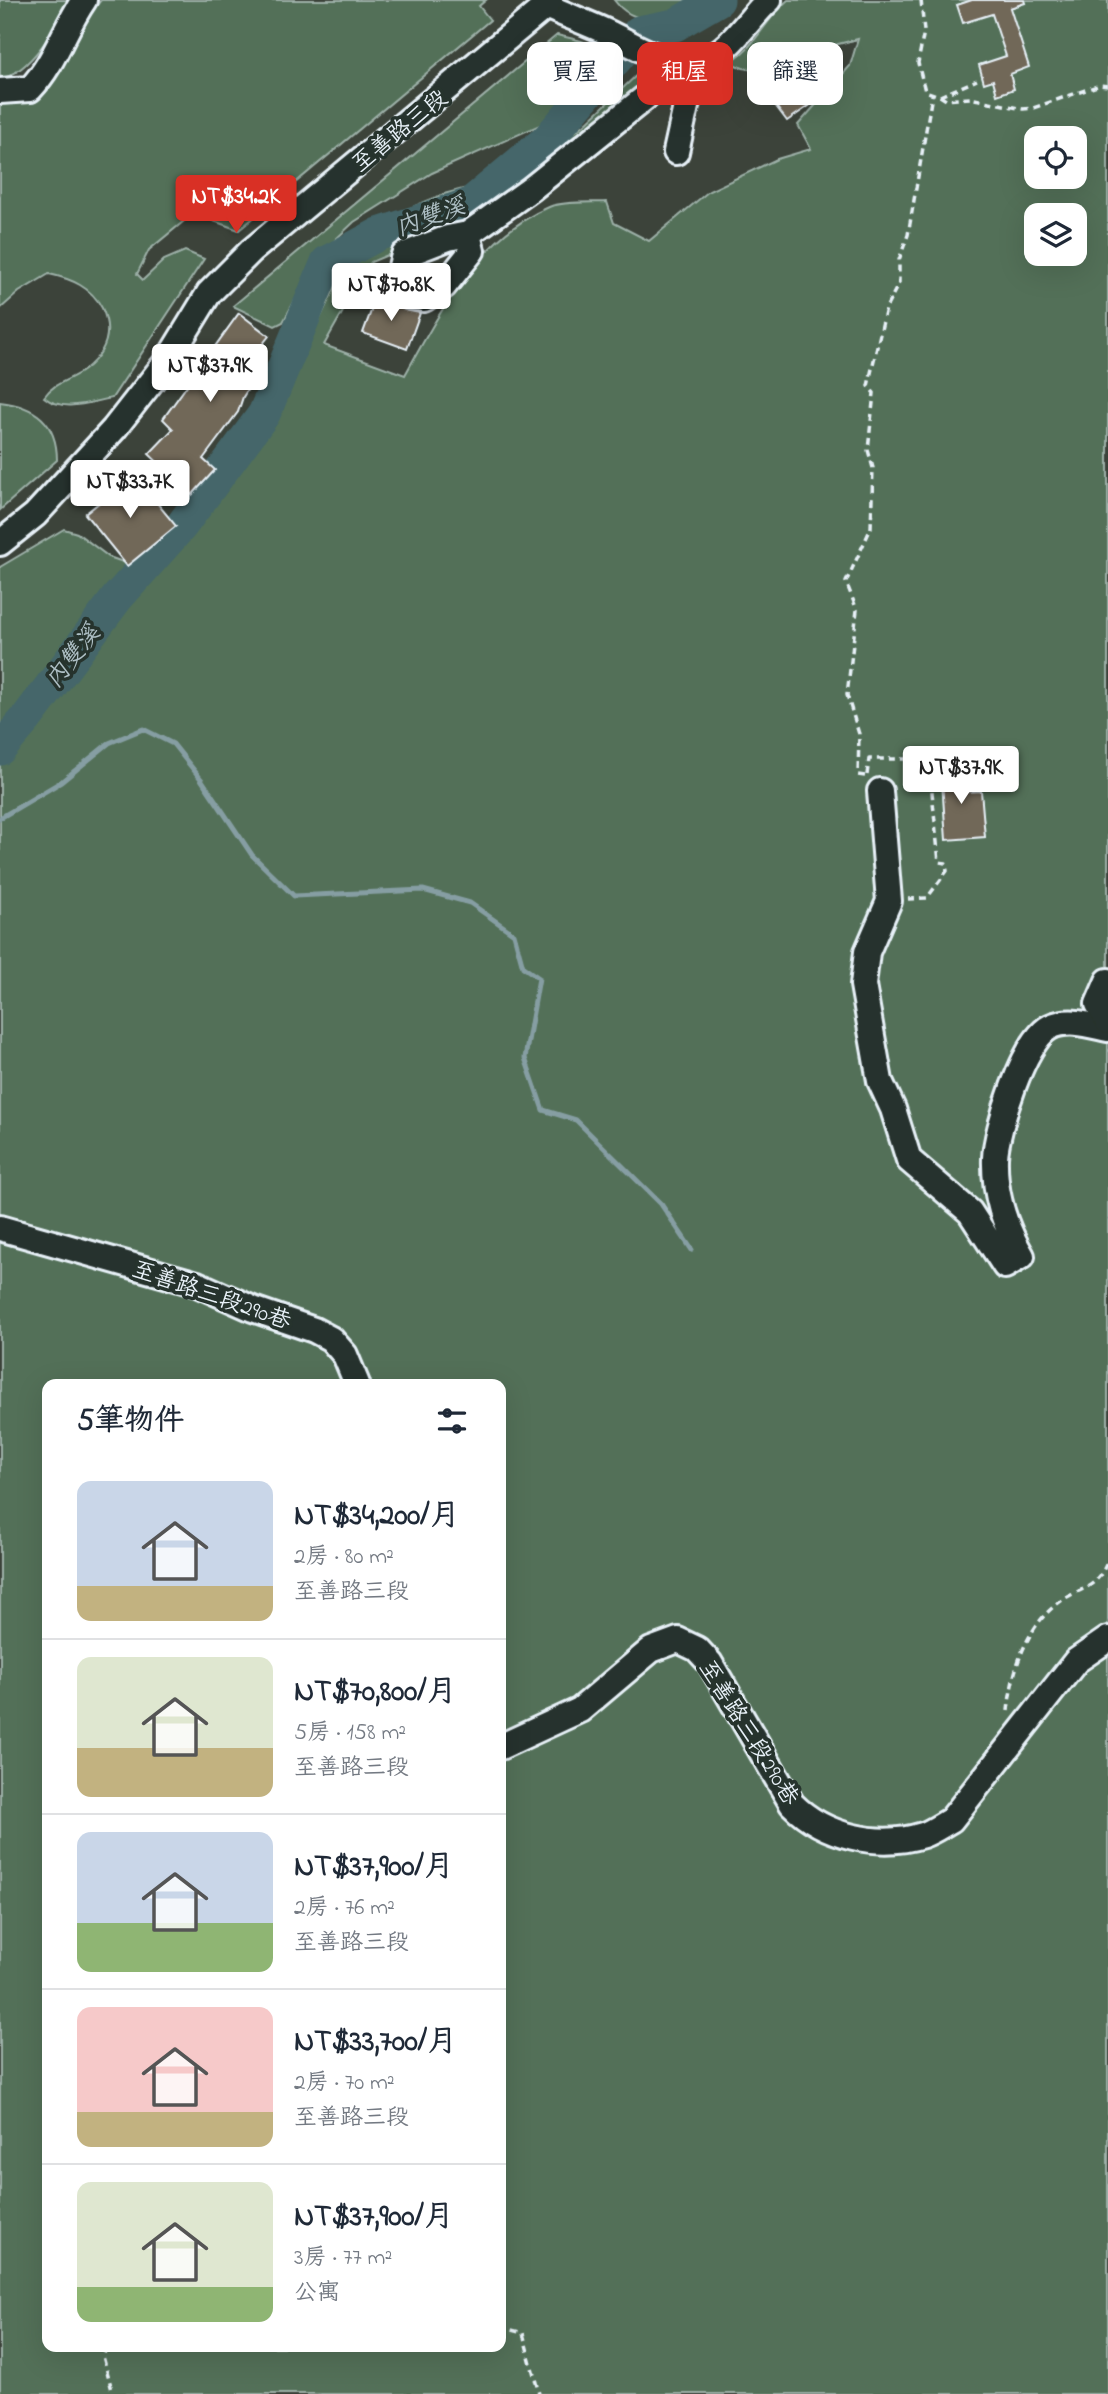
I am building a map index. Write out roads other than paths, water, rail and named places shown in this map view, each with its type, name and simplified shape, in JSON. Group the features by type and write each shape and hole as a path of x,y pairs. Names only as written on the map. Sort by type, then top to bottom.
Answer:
{"street":[{"path":"0,91 30,89 46,73 69,22 84,0"},
{"path":"729,42 751,15 769,0"},
{"path":"548,3 637,48"},
{"name":"至善路三段","path":"0,543 35,515 114,429 167,360 209,293 251,251 548,3"},
{"path":"468,234 531,189 637,104"},
{"path":"676,152 686,105"},
{"path":"874,783 889,901 867,952 863,985 880,1081 893,1109 909,1160 970,1212 1005,1266 1022,1256 1010,1236 1000,1206 995,1156 1019,1069 1037,1037 1050,1027 1069,1022 1108,1029"},
{"path":"1108,981 1098,1004 1108,1022"},
{"name":"至善路三段290巷","path":"0,1228 197,1284 253,1309 314,1330 331,1339 345,1355 355,1379"},
{"name":"至善路三段290巷","path":"506,1744 580,1710 651,1650 678,1640 697,1649 710,1663 792,1804 803,1815 828,1830 875,1840 900,1840 925,1835 951,1820 1076,1661 1108,1639"}],"waterway":[{"name":"內雙溪","path":"0,749 26,719 117,598 182,525 264,414 327,262 379,234 470,204 548,139 639,32 675,25 718,0"},
{"path":"0,818 61,782 109,743 143,729 173,744 201,779 252,855 294,896 423,890 470,903 514,934 523,967 539,978 525,1058 543,1110 576,1120 661,1204 692,1250"}]}
